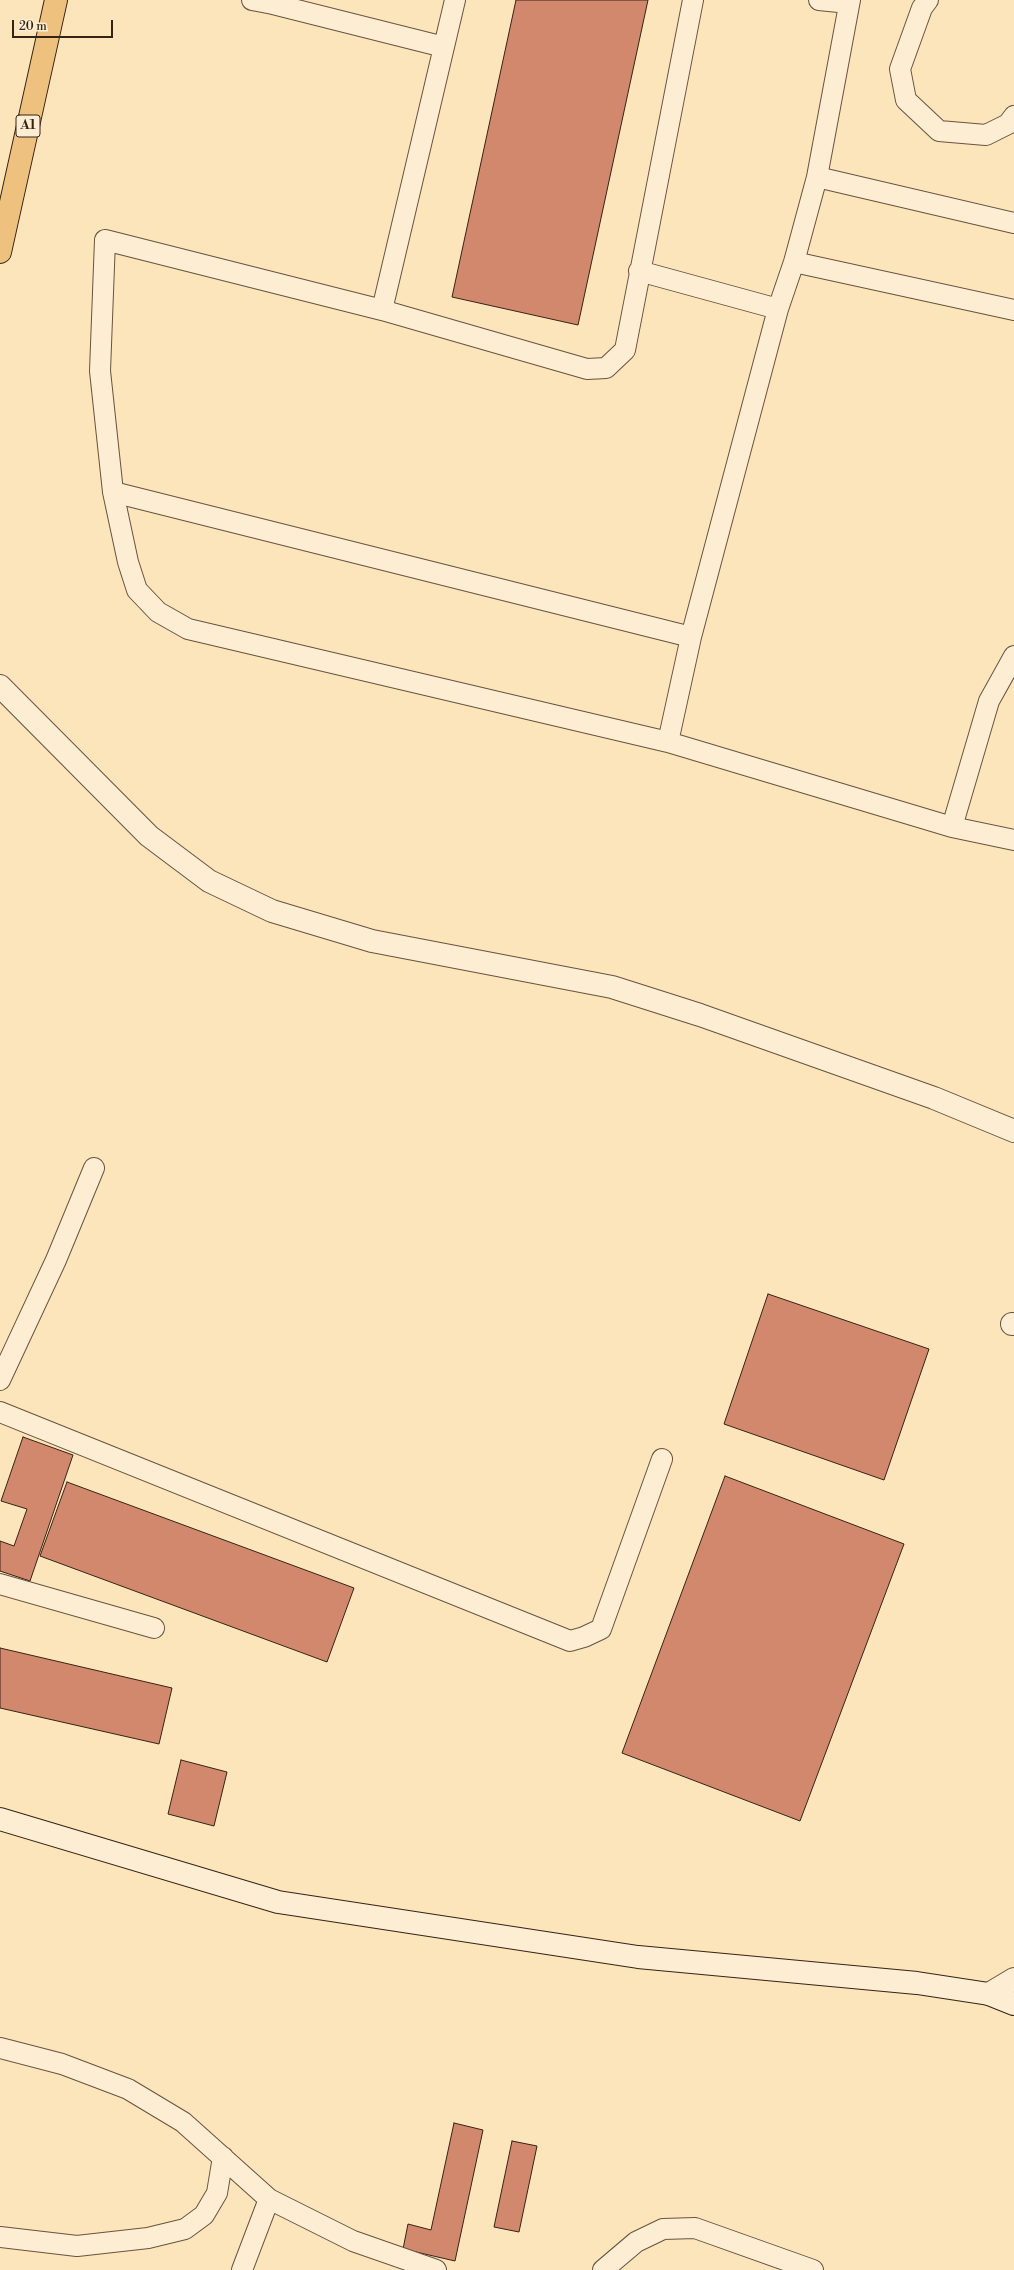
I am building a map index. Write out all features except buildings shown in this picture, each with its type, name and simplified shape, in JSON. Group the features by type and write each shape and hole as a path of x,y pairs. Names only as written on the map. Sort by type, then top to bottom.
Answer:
{"main road":[{"name":"A1","path":"0,252 56,0"}],"street":[{"path":"0,686 150,836 209,880 272,911 372,941 612,987 700,1015 934,1098 1014,1131"},
{"path":"0,1819 278,1902 638,1957 917,1984 989,1994 1014,2004"},
{"path":"989,1994 1014,1979"}],"lane":[{"path":"252,0 274,2 444,47"},
{"path":"382,310 455,0"},
{"path":"693,0 639,271 625,350 606,368 587,369 382,310 104,240 100,371 113,492 128,562 137,590 158,612 188,629 668,742 952,827 1014,840"},
{"path":"668,742 691,637 778,309 794,262 817,177 850,2 819,0"},
{"path":"928,0 922,8 900,69 906,100 940,131 986,135 1008,124 1014,116"},
{"path":"817,177 1014,223"},
{"path":"794,262 1014,310"},
{"path":"639,271 778,309"},
{"path":"113,492 691,637"},
{"path":"952,827 989,701 1014,656"},
{"path":"0,1380 56,1260 94,1168"},
{"path":"0,1412 570,1641 584,1638 601,1629 662,1459"},
{"path":"0,1584 154,1628"},
{"path":"0,2048 62,2064 128,2089 183,2122 269,2199 353,2241 436,2270"},
{"path":"0,2237 76,2246 148,2238 184,2229 204,2215 217,2193 223,2157"},
{"path":"242,2270 269,2199"},
{"path":"603,2270 636,2242 663,2229 695,2228 813,2270"}]}
